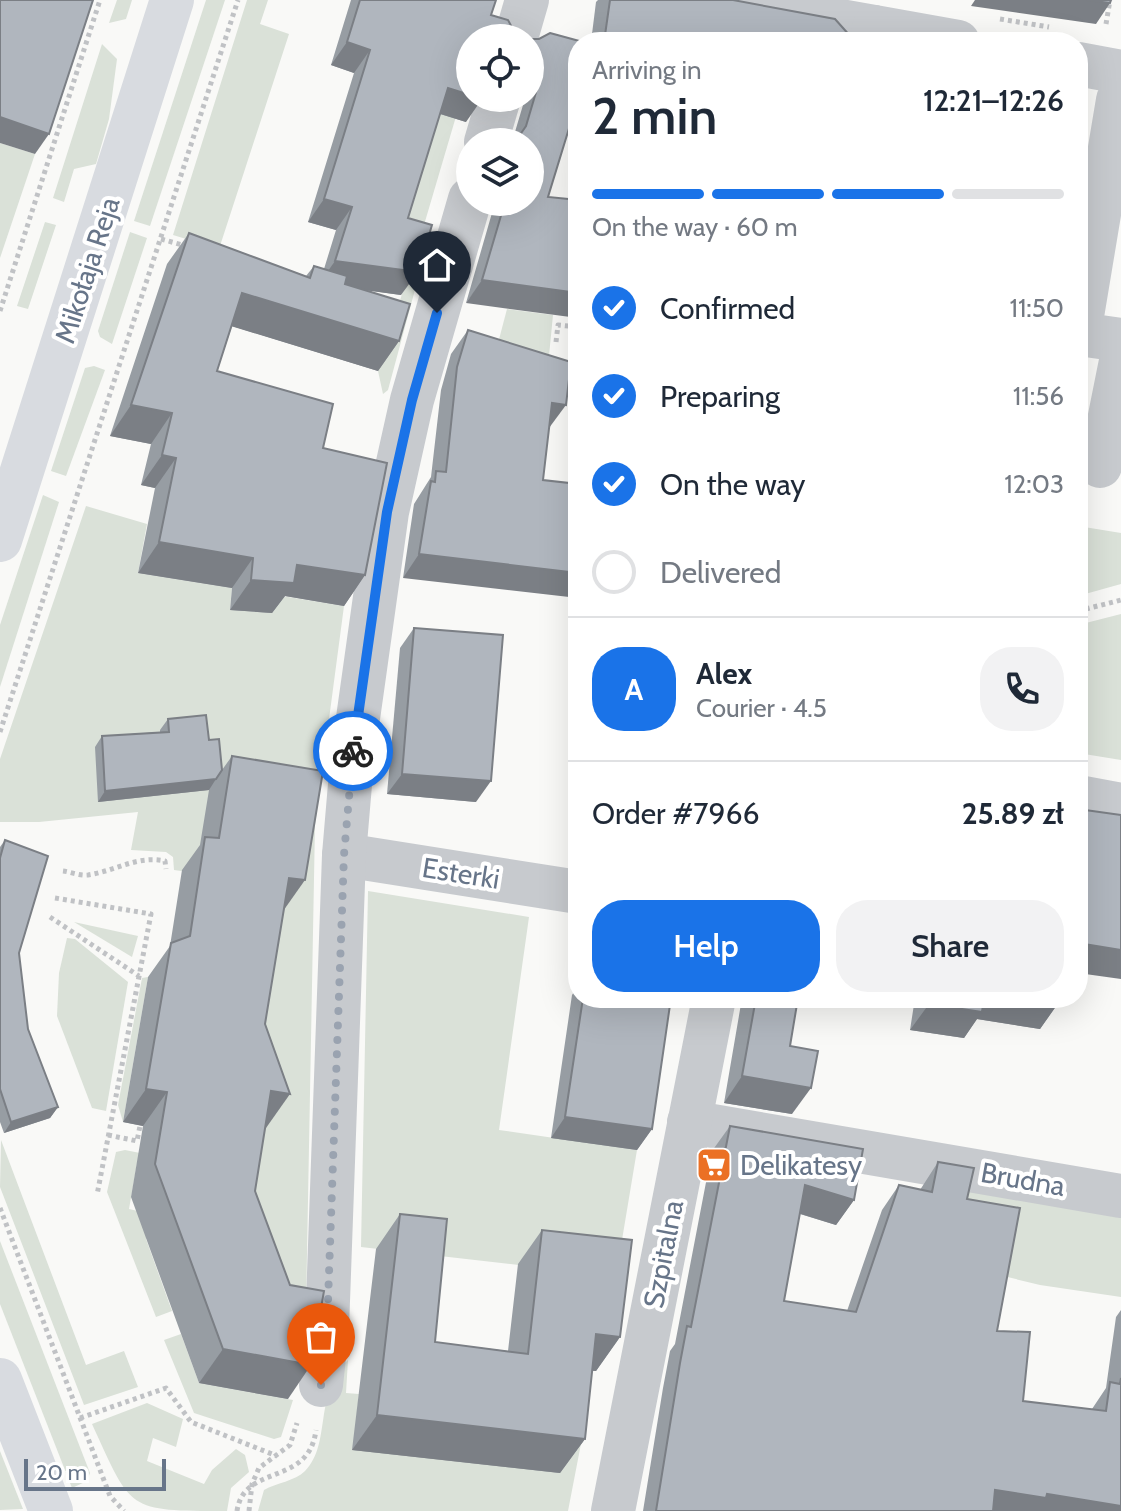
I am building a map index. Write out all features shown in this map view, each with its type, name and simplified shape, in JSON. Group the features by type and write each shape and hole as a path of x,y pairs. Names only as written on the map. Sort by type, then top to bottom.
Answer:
{"street":[{"name":"Mikołaja Reja","path":"0,540 172,0"},
{"path":"520,24 527,0"},
{"path":"724,0 818,8 869,32"},
{"path":"1088,69 1120,86 1088,268"},
{"path":"321,1385 327,1329 344,855 352,761 387,512 412,400 465,216"},
{"path":"1088,318 1121,340"},
{"path":"1100,471 1121,361"},
{"path":"1088,799 1121,805"},
{"name":"Esterki","path":"344,855 568,890"},
{"name":"Szpitalna","path":"613,1511 712,1008"},
{"name":"Brudna","path":"689,1122 1121,1196"},
{"path":"0,1380 51,1511"}],"path":[{"path":"0,311 100,0"},
{"path":"0,732 238,0"},
{"path":"161,239 202,250"},
{"path":"556,342 558,325 568,326"},
{"path":"1088,608 1121,600"},
{"path":"63,871 86,875 135,861 157,859 165,861 166,869"},
{"path":"55,898 151,914 97,1195"},
{"path":"50,917 139,976"},
{"path":"108,1135 137,1141 140,1126"},
{"path":"0,1208 110,1496 124,1511"},
{"path":"237,1511 241,1494 252,1484 287,1471 308,1455 314,1443 321,1385 314,1380 304,1391 290,1445 259,1468 252,1484 249,1511"},
{"path":"80,1418 166,1388 191,1422 278,1456"}],"shaded area":[{"path":"117,0 132,0 126,19 109,23"},
{"path":"206,0 225,0 150,226 134,221"},
{"path":"247,0 268,0 260,24 289,34 219,249 173,235"},
{"path":"102,44 117,59 109,119 96,164 74,169 64,202 53,198"},
{"path":"456,89 457,112 424,225 430,234 388,390 383,394 378,371 416,249 384,239 413,149"},
{"path":"0,143 35,154 0,258"},
{"path":"45,222 56,225 28,309 17,306"},
{"path":"130,232 147,238 112,344 100,337 98,331"},
{"path":"507,309 553,315 547,376 492,366"},
{"path":"94,366 105,370 66,476 51,471 85,368"},
{"path":"43,495 59,502 0,687 0,625"},
{"path":"86,506 147,524 138,573 232,588 230,609 276,595 344,606 315,825 306,1308 266,1318 195,873 174,870 173,857 166,852 131,850 138,812 39,822 0,822 0,759","holes":["163,755 215,788 98,801"]},
{"path":"1088,528 1121,533 1121,584 1088,593"},
{"path":"1121,614 1121,760 1088,755 1088,622"},
{"path":"368,891 529,917 499,1130 637,1150 616,1276 361,1247"},
{"path":"74,922 138,936 132,957"},
{"path":"67,938 75,939 128,982 106,1111 92,1108 57,1016 59,973"},
{"path":"148,977 123,1122 118,1105 142,978"},
{"path":"1,1140 86,1365 124,1351 138,1387 84,1405 0,1187"},
{"path":"125,1150 145,1154 137,1163 129,1209 151,1214 146,1239 172,1311 156,1317 107,1192 116,1152"},
{"path":"958,1185 1121,1218 1121,1297 1040,1285 995,1274 950,1224"},
{"path":"0,1241 90,1473 87,1481 72,1488 0,1304"},
{"path":"181,1334 199,1383 293,1400 281,1437 274,1439 194,1413 164,1340"},
{"path":"348,1360 346,1393 359,1394 353,1450 569,1394 590,1397 568,1511 258,1511 264,1490 301,1474 313,1460 330,1388"},
{"path":"147,1403 183,1419 176,1447 153,1438 147,1461 204,1484 212,1470 236,1449 245,1455 249,1472 231,1488 227,1511 169,1510 137,1500 126,1490 92,1424"},
{"path":"0,1451 23,1509 0,1510"}],"building":[{"path":"0,0 93,0 49,134 0,117"},
{"path":"360,0 496,0 491,15 508,20 510,24 456,24 456,91 448,88 408,218 432,225 418,272 335,261 352,207 324,199 370,50 347,42"},
{"path":"610,0 733,0 835,19 847,32 605,32"},
{"path":"550,33 568,38 568,132 548,197 568,199 568,292 482,280 501,216 544,216 544,128 525,128 530,112 544,112 544,36"},
{"path":"189,233 310,278 314,266 347,276 345,284 410,304 399,341 242,293 217,371 333,404 323,448 387,463 365,575 297,565 294,583 251,580 253,558 159,542 176,458 162,455 172,413 131,405"},
{"path":"468,330 568,361 566,405 552,403 543,480 568,483 568,572 419,554 431,481 435,482 436,471 446,472 457,367"},
{"path":"414,628 503,635 491,781 402,774"},
{"path":"206,715 209,740 219,739 222,770 216,779 105,791 102,736 169,732 168,719"},
{"path":"232,756 323,771 305,880 289,878 265,1024 290,1094 271,1091 255,1191 290,1285 324,1291 311,1365 223,1349 155,1164 167,1092 146,1089 171,943 190,936 205,837 219,838"},
{"path":"1088,810 1121,815 1121,950 1088,945"},
{"path":"5,840 48,856 19,953 28,1029 58,1107 11,1122 0,1089 0,858"},
{"path":"581,1008 670,1008 652,1129 565,1117"},
{"path":"754,1008 796,1008 790,1046 818,1051 811,1088 742,1076"},
{"path":"956,1008 983,1008 982,1012"},
{"path":"730,1126 863,1149 854,1200 805,1185 784,1301 856,1312 899,1185 932,1192 938,1162 974,1168 967,1199 1020,1208 997,1331 1030,1332 1023,1401 1106,1411 1110,1382 1120,1384 1121,1378 1121,1506 1047,1494 1046,1498 995,1490 993,1511 656,1511 687,1326 691,1327"},
{"path":"400,1214 447,1219 435,1342 528,1354 542,1230 632,1240 620,1337 596,1334 585,1439 377,1415"}],"way so far":[{"path":"321,1385 327,1329 344,855 353,751"}],"place":[{"name":"Delikatesy","path":"714,1165"}],"route":[{"path":"353,751 387,512 412,400 437,313"}]}
